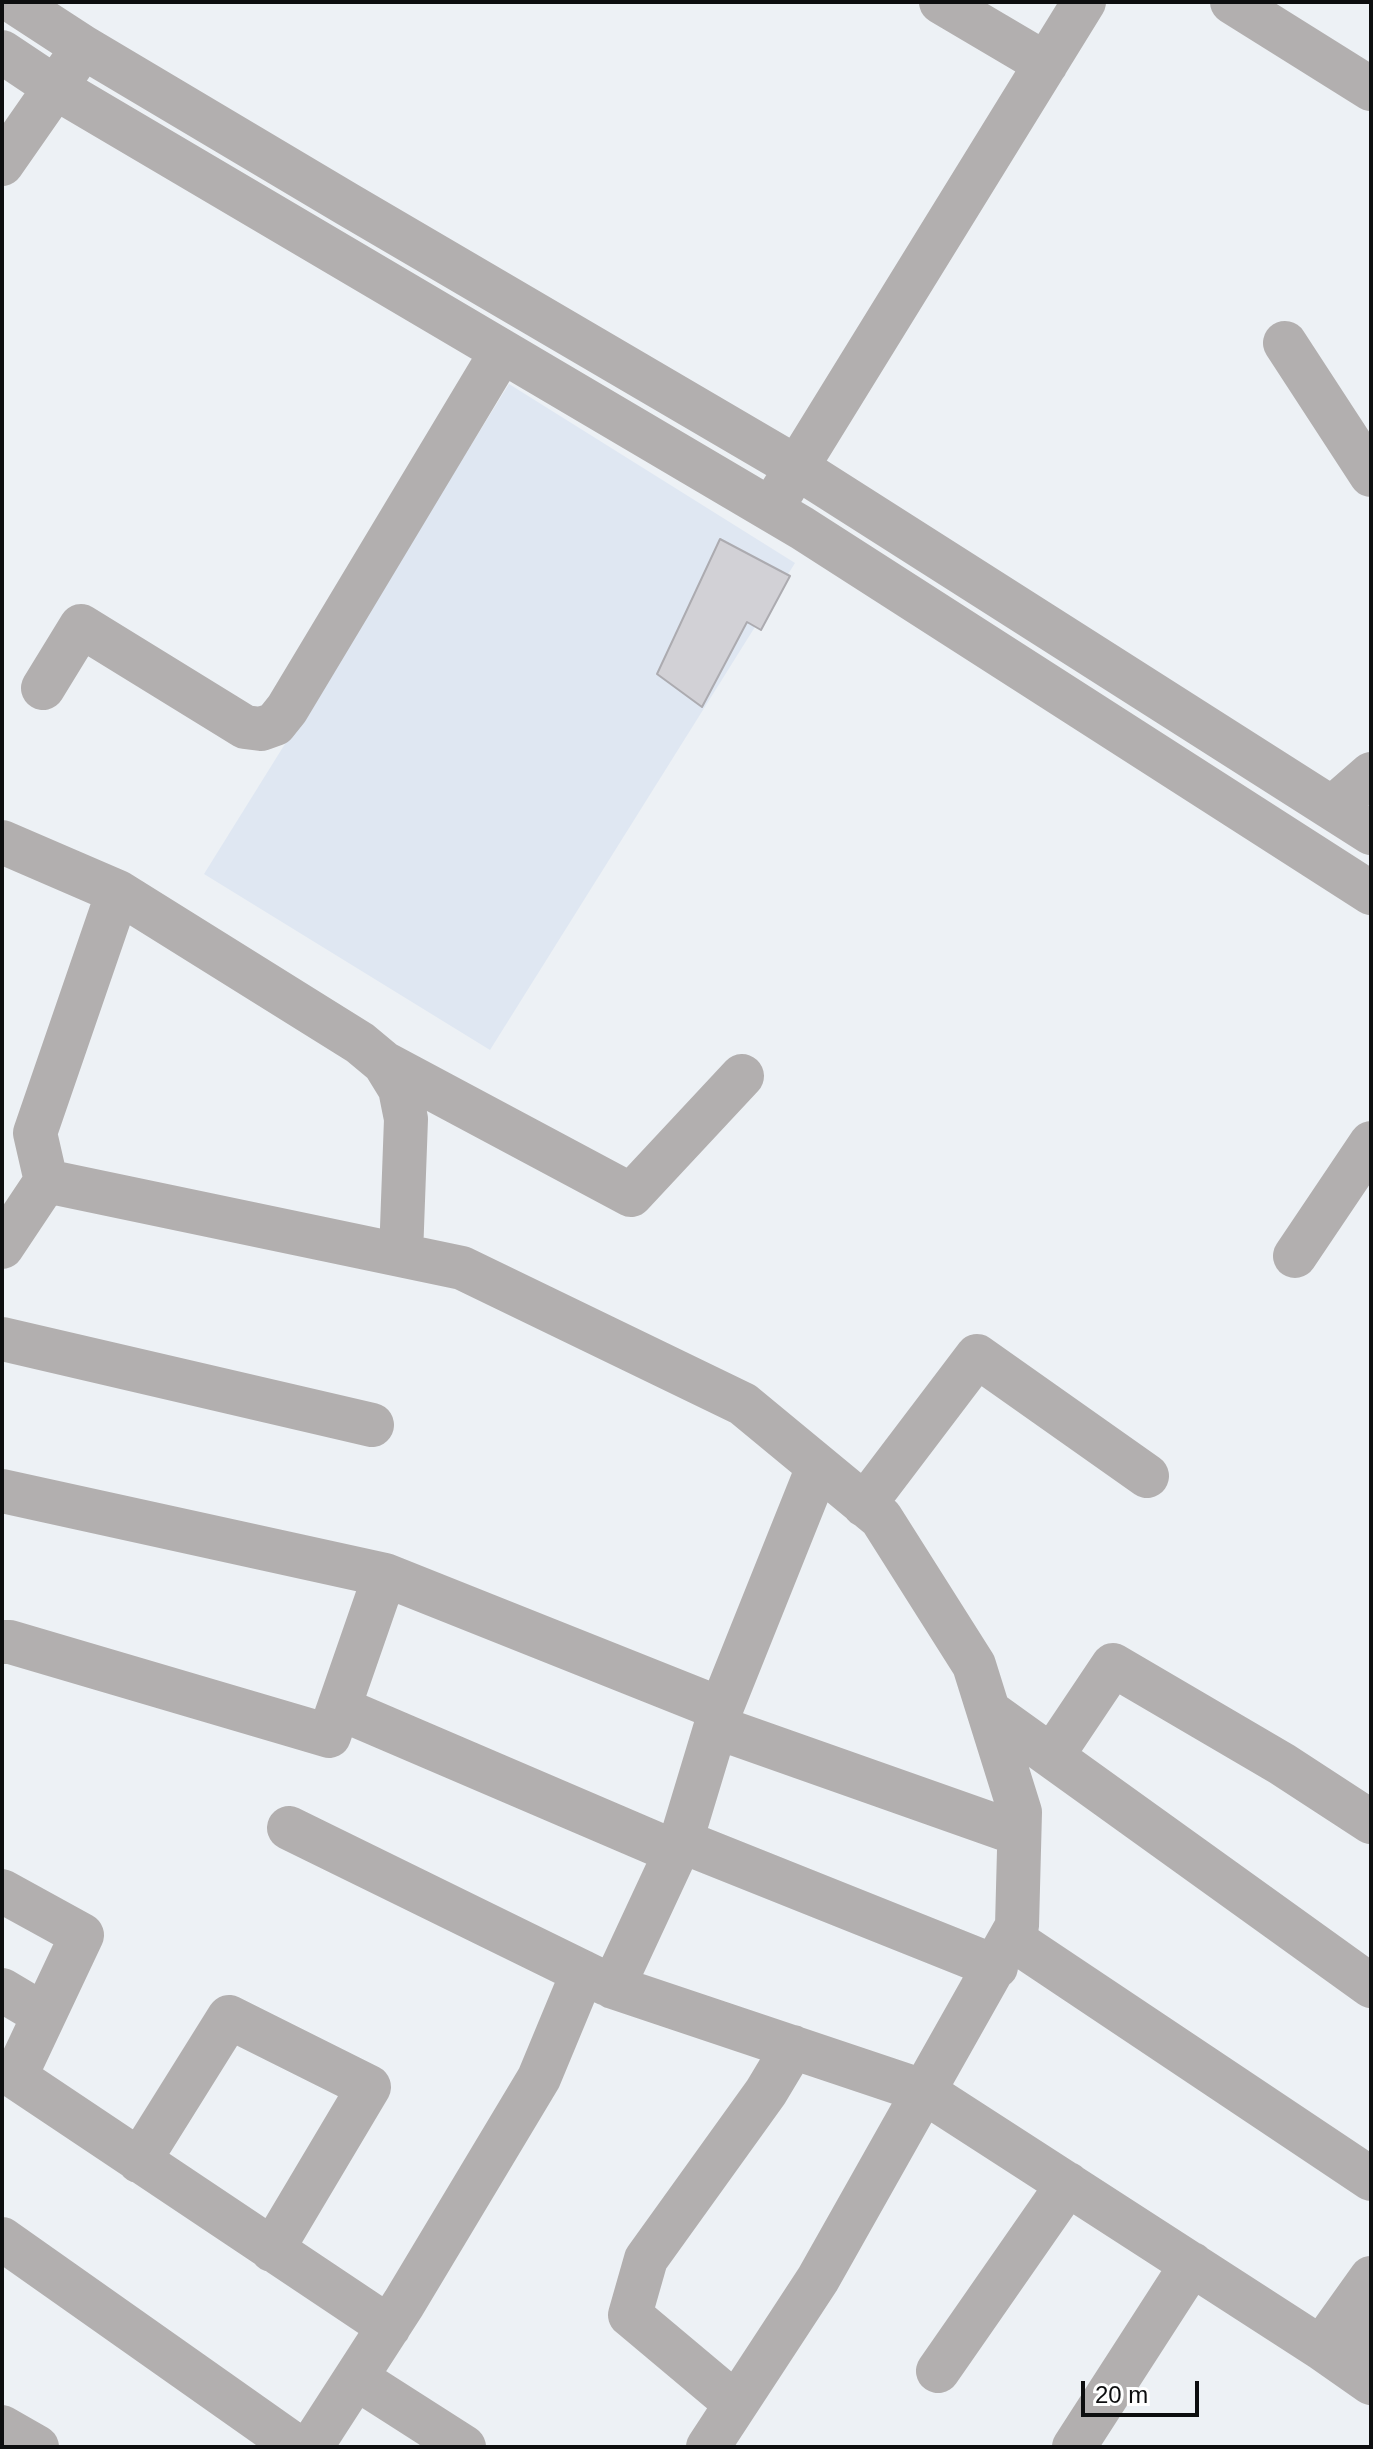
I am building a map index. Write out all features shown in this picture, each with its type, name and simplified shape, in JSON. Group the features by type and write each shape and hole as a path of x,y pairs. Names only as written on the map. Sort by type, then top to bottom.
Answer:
{"street":[{"path":"14,2 796,467 1371,833"},
{"path":"941,2 1046,64"},
{"path":"772,509 1084,2"},
{"path":"1232,2 1371,89"},
{"path":"2,164 21,75 67,36"},
{"path":"21,75 772,509 1371,893"},
{"path":"1285,343 1371,475"},
{"path":"43,688 81,626 245,727 261,729 275,724 502,351"},
{"path":"1332,808 1371,774"},
{"path":"2,842 118,892 360,1043 384,1063 631,1195 742,1076"},
{"path":"2,1247 46,1181 35,1133 118,892"},
{"path":"384,1063 400,1089 406,1119 401,1255"},
{"path":"1295,1256 1371,1143"},
{"path":"46,1181 462,1268 743,1404 881,1518 974,1665 1020,1812 1017,1926 818,2279 708,2447"},
{"path":"2,1339 372,1425"},
{"path":"864,1505 977,1356 1147,1476"},
{"path":"311,2447 389,2327 678,1847 718,1718 818,1467"},
{"path":"2,1491 385,1575 718,1718 1019,1834"},
{"path":"2,1642 329,1736 385,1575"},
{"path":"1052,1756 1113,1665 1282,1764 1371,1822"},
{"path":"339,1708 678,1847 1004,1953 1371,2179"},
{"path":"990,1712 1371,1986"},
{"path":"289,1828 598,1980 923,2091 1371,2383"},
{"path":"2,1891 82,1935 15,2077 389,2327"},
{"path":"2,1990 44,2015"},
{"path":"139,2161 229,2017 369,2087 272,2250"},
{"path":"736,2404 630,2315 646,2259 766,2092 793,2047"},
{"path":"938,2371 1068,2184"},
{"path":"2,2239 297,2447"},
{"path":"1074,2447 1192,2264"},
{"path":"1321,2348 1371,2278"},
{"path":"1371,2332 1365,2348 1371,2357"},
{"path":"356,2378 464,2447"},
{"path":"2,2427 37,2447"}],"shaded area":[{"path":"509,384 795,563 490,1050 204,874"}],"building":[{"path":"720,539 790,576 761,630 747,622 702,707 657,674"}]}
